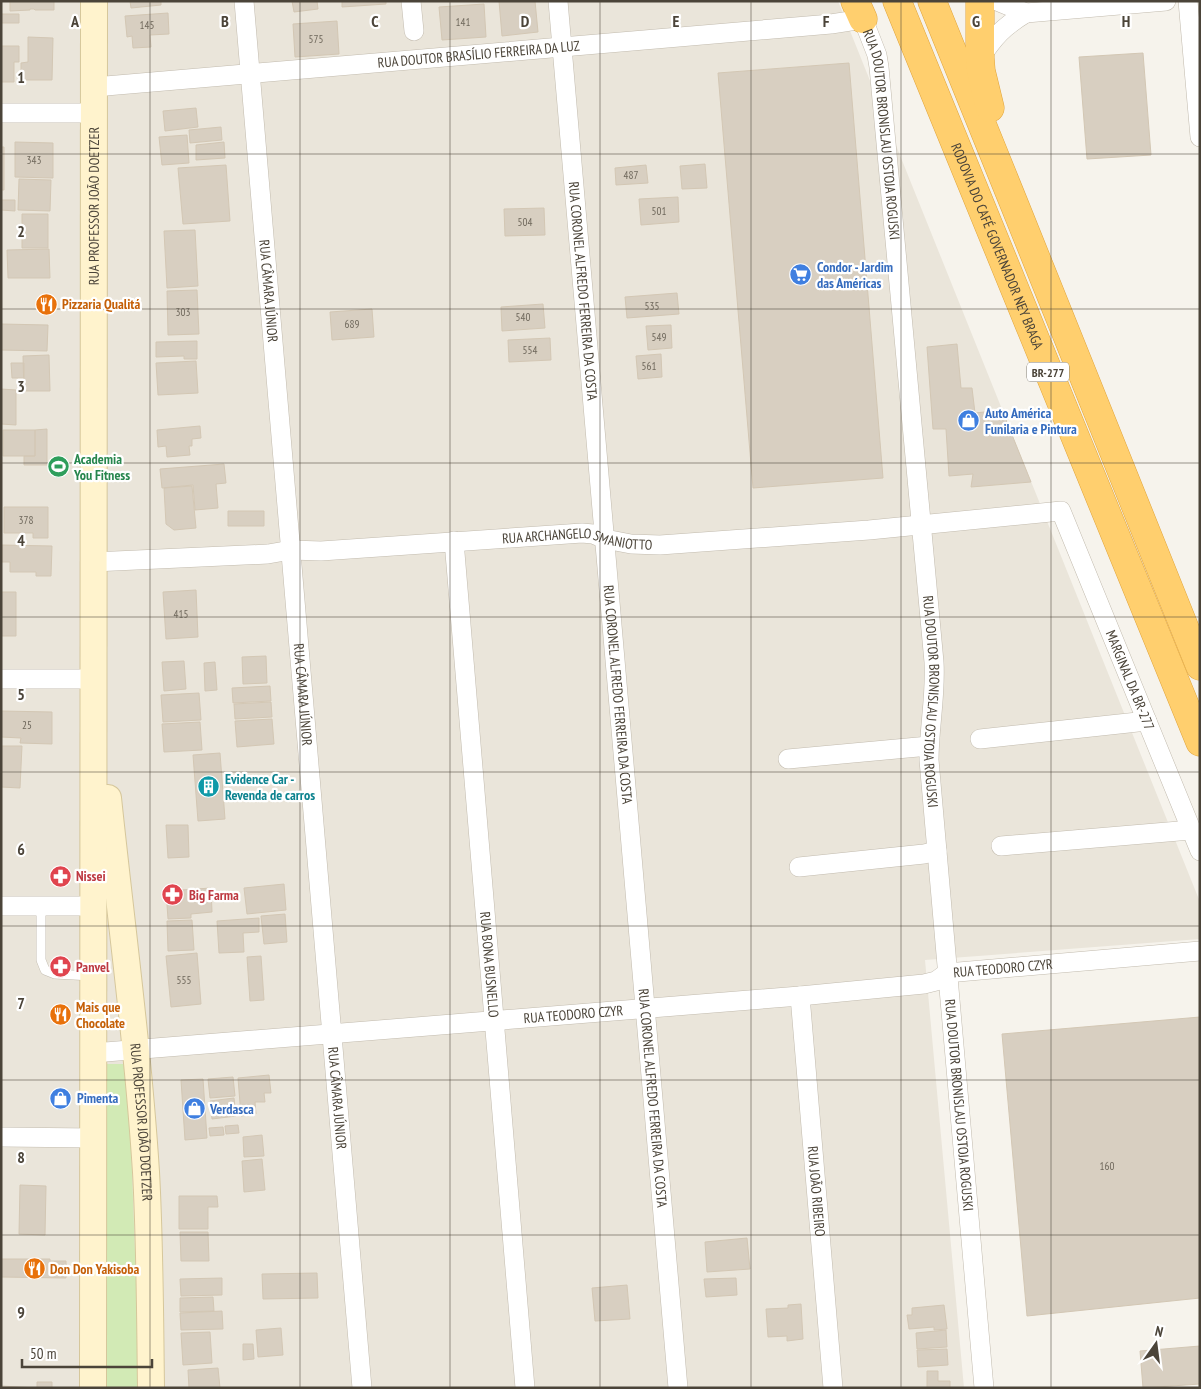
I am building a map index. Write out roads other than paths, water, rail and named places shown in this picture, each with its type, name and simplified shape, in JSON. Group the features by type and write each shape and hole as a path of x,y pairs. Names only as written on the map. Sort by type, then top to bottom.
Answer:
{"highway":[{"name":"RODOVIA DO CAFÉ GOVERNADOR NEY BRAGA","path":"897,1 1200,742"},
{"name":"BR-277","path":"932,1 1200,666"},
{"path":"980,1 980,58 984,85 1016,206"}],"main road":[{"name":"RUA PROFESSOR JOÃO DOETZER","path":"93,1388 94,1"},
{"name":"RUA PROFESSOR JOÃO DOETZER","path":"93,679 99,716 135,1050 147,1203 151,1388"}],"street":[{"name":"RUA CÂMARA JÚNIOR","path":"244,1 362,1388"},
{"path":"412,1 414,31"},
{"name":"RUA CORONEL ALFREDO FERREIRA DA COSTA","path":"558,1 678,1388"},
{"path":"997,1 1025,7 1166,1"},
{"path":"1188,1 1200,137"},
{"path":"980,58 997,34 1025,7"},
{"name":"RUA DOUTOR BRASÍLIO FERREIRA DA LUZ","path":"94,86 831,24 859,10"},
{"name":"RUA DOUTOR BRONISLAU OSTOJA ROGUSKI","path":"859,10 877,55 879,67 922,524 935,678 929,746 984,1388"},
{"path":"1,113 94,113"},
{"name":"RUA ARCHANGELO SMANIOTTO","path":"93,562 268,554 290,550 322,550 582,533 638,544 660,544 869,530 1061,510"},
{"name":"MARGINAL DA BR-277","path":"1061,510 1200,851"},
{"name":"RUA BONA BUSNELLO","path":"454,541 525,1388"},
{"path":"1,679 93,679"},
{"path":"980,739 1147,722"},
{"path":"788,760 929,746"},
{"path":"1001,846 1191,830"},
{"path":"799,867 937,851"},
{"path":"1,906 93,906"},
{"name":"RUA TEODORO CZYR","path":"93,1053 800,996 924,984 936,981 948,973 1200,951"},
{"name":"RUA JOÃO RIBEIRO","path":"800,996 833,1388"},
{"path":"1,1137 93,1138"}],"lane":[{"path":"42,906 41,960 45,970 56,974 93,976"}],"place":[{"name":"Condor - Jardim das Américas","path":"801,275"},
{"name":"Pizzaria Qualitá","path":"46,304"},
{"name":"Auto América Funilaria e Pintura","path":"969,421"},
{"name":"Academia You Fitness","path":"58,467"},
{"name":"Evidence Car - Revenda de carros","path":"209,787"},
{"name":"Nissei","path":"60,876"},
{"name":"Big Farma","path":"173,895"},
{"name":"Panvel","path":"60,967"},
{"name":"Mais que Chocolate","path":"60,1015"},
{"name":"Pimenta","path":"61,1098"},
{"name":"Verdasca","path":"194,1109"},
{"name":"Don Don Yakisoba","path":"34,1269"}]}
